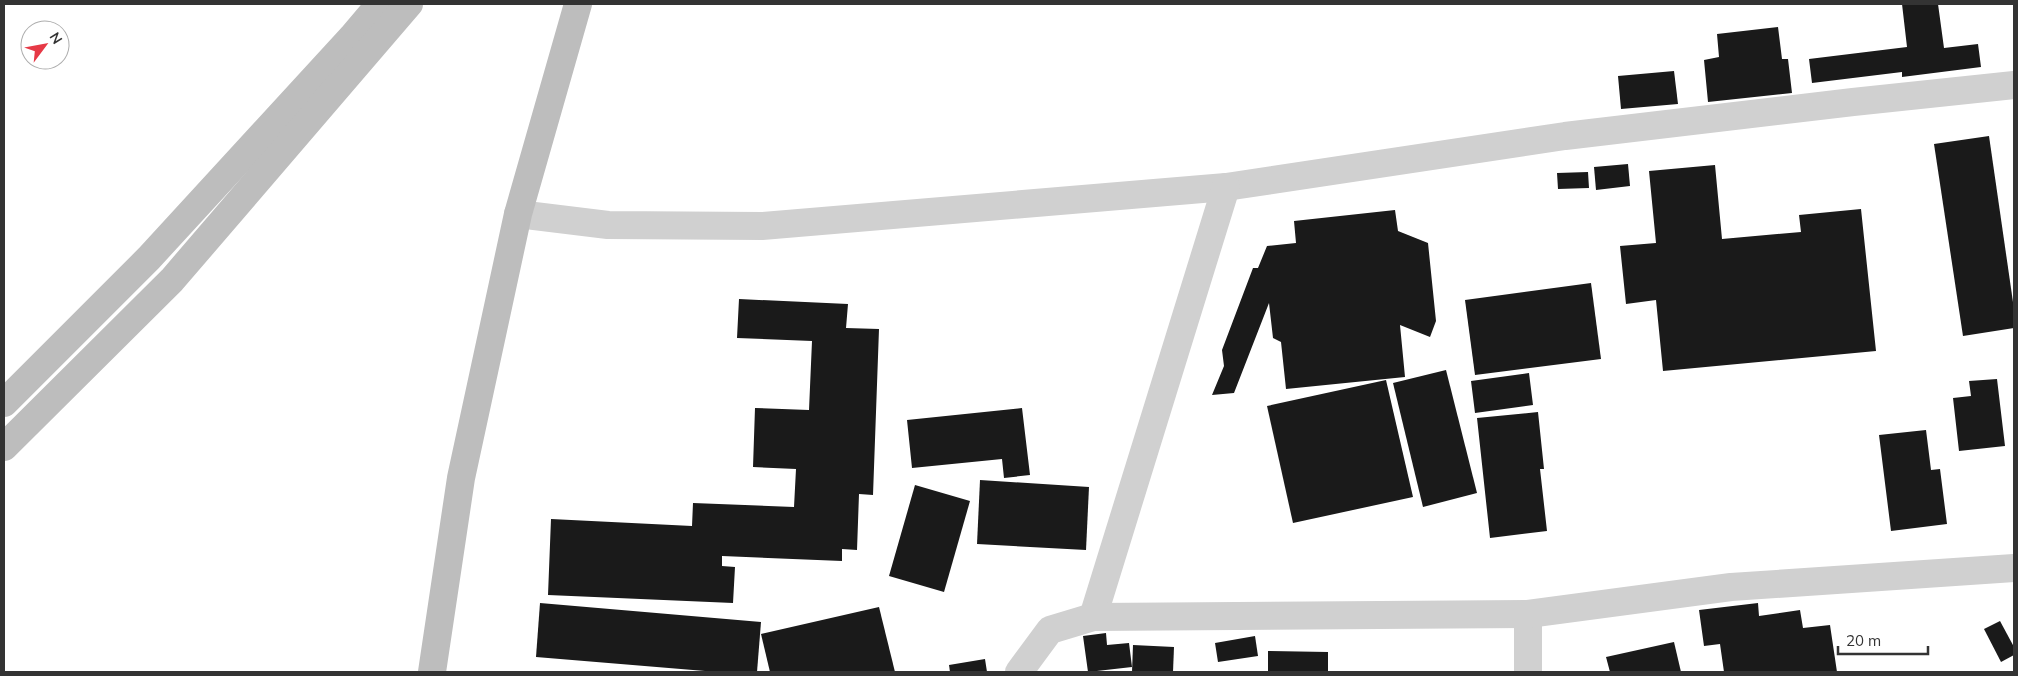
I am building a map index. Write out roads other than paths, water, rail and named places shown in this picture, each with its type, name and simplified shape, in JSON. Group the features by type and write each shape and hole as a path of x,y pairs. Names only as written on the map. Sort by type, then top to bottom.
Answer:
{"main road":[{"path":"4,403 149,258 352,38 380,4"},
{"path":"4,447 172,280 409,4"},
{"path":"432,672 461,478 518,214 578,4"}],"street":[{"path":"518,214 608,225 762,226 1226,188 1565,136 2014,85"},
{"path":"1093,617 1226,188"},
{"path":"1019,672 1050,630 1093,617 1528,614 1731,587 2014,568"},
{"path":"1528,614 1528,672"}]}
